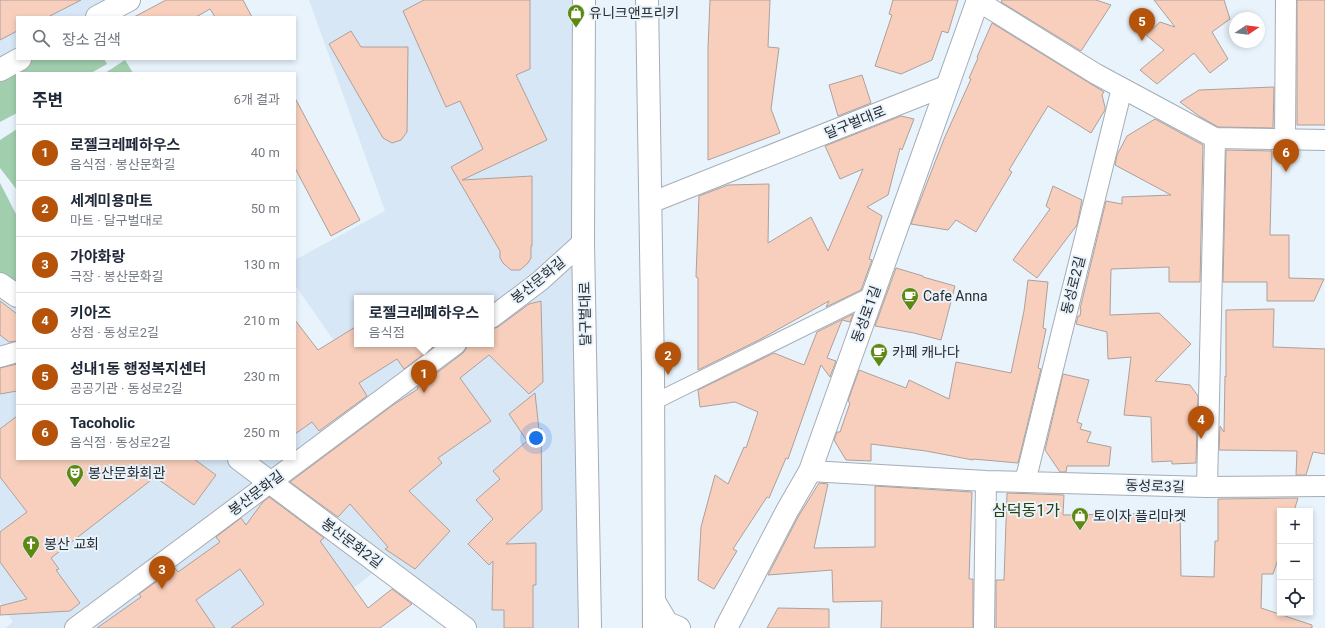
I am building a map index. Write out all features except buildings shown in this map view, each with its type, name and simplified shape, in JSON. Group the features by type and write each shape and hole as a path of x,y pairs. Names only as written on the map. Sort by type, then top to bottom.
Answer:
{"main road":[{"path":"100,16 129,0"},
{"name":"달구벌대로","path":"584,0 584,242 590,628"},
{"path":"647,0 654,402 654,628"},
{"name":"동성로1길","path":"724,625 810,471 978,0"},
{"path":"0,70 18,60"},
{"path":"0,284 16,295"},
{"name":"봉산문화2길","path":"240,460 465,628"},
{"path":"654,601 668,623 679,628"}],"street":[{"path":"978,0 1096,74 1215,138 1325,140"},
{"path":"1285,139 1286,0"},
{"name":"달구벌대로","path":"650,203 948,85"},
{"name":"동성로2길","path":"1025,482 1122,88"},
{"path":"1207,487 1215,138"},
{"name":"봉산문화길","path":"494,316 540,281 584,242"},
{"path":"654,402 873,294"},
{"name":"봉산문화길","path":"75,628 452,347"},
{"path":"0,357 16,352"},
{"name":"동성로3길","path":"810,471 986,481 1207,487 1325,486"},
{"path":"984,628 986,481"}],"shaded area":[{"path":"0,0 129,0 99,16 16,16 16,60 0,69"},
{"path":"309,0 586,0 590,628 464,628 382,566 301,628 5,628 13,622 0,602 0,284 16,295 16,460 296,460 296,382 339,348 296,286 296,259 385,211"}],"green space":[{"path":"18,60 105,60 107,64 93,72 16,72 16,114 0,122 0,70"},
{"path":"125,60 132,72 107,72"},
{"path":"16,130 16,189 0,168 0,140"},
{"path":"0,183 16,214 16,295 0,284"}],"place":[{"name":"유니크앤프리키","path":"576,28"},
{"name":"성내1동 행정복지센터","path":"1142,41"},
{"name":"Tacoholic","path":"1286,172"},
{"name":"Cafe Anna","path":"910,311"},
{"name":"카페 캐나다","path":"879,367"},
{"name":"세계미용마트","path":"668,375"},
{"name":"로젤크레페하우스","path":"424,393"},
{"name":"키아즈","path":"1201,439"},
{"name":"봉산문화회관","path":"75,488"},
{"name":"토이자 플리마켓","path":"1080,531"},
{"name":"봉산 교회","path":"31,559"},
{"name":"가야화랑","path":"162,589"}],"district":[{"name":"삼덕동1가","path":"1026,510"}]}
